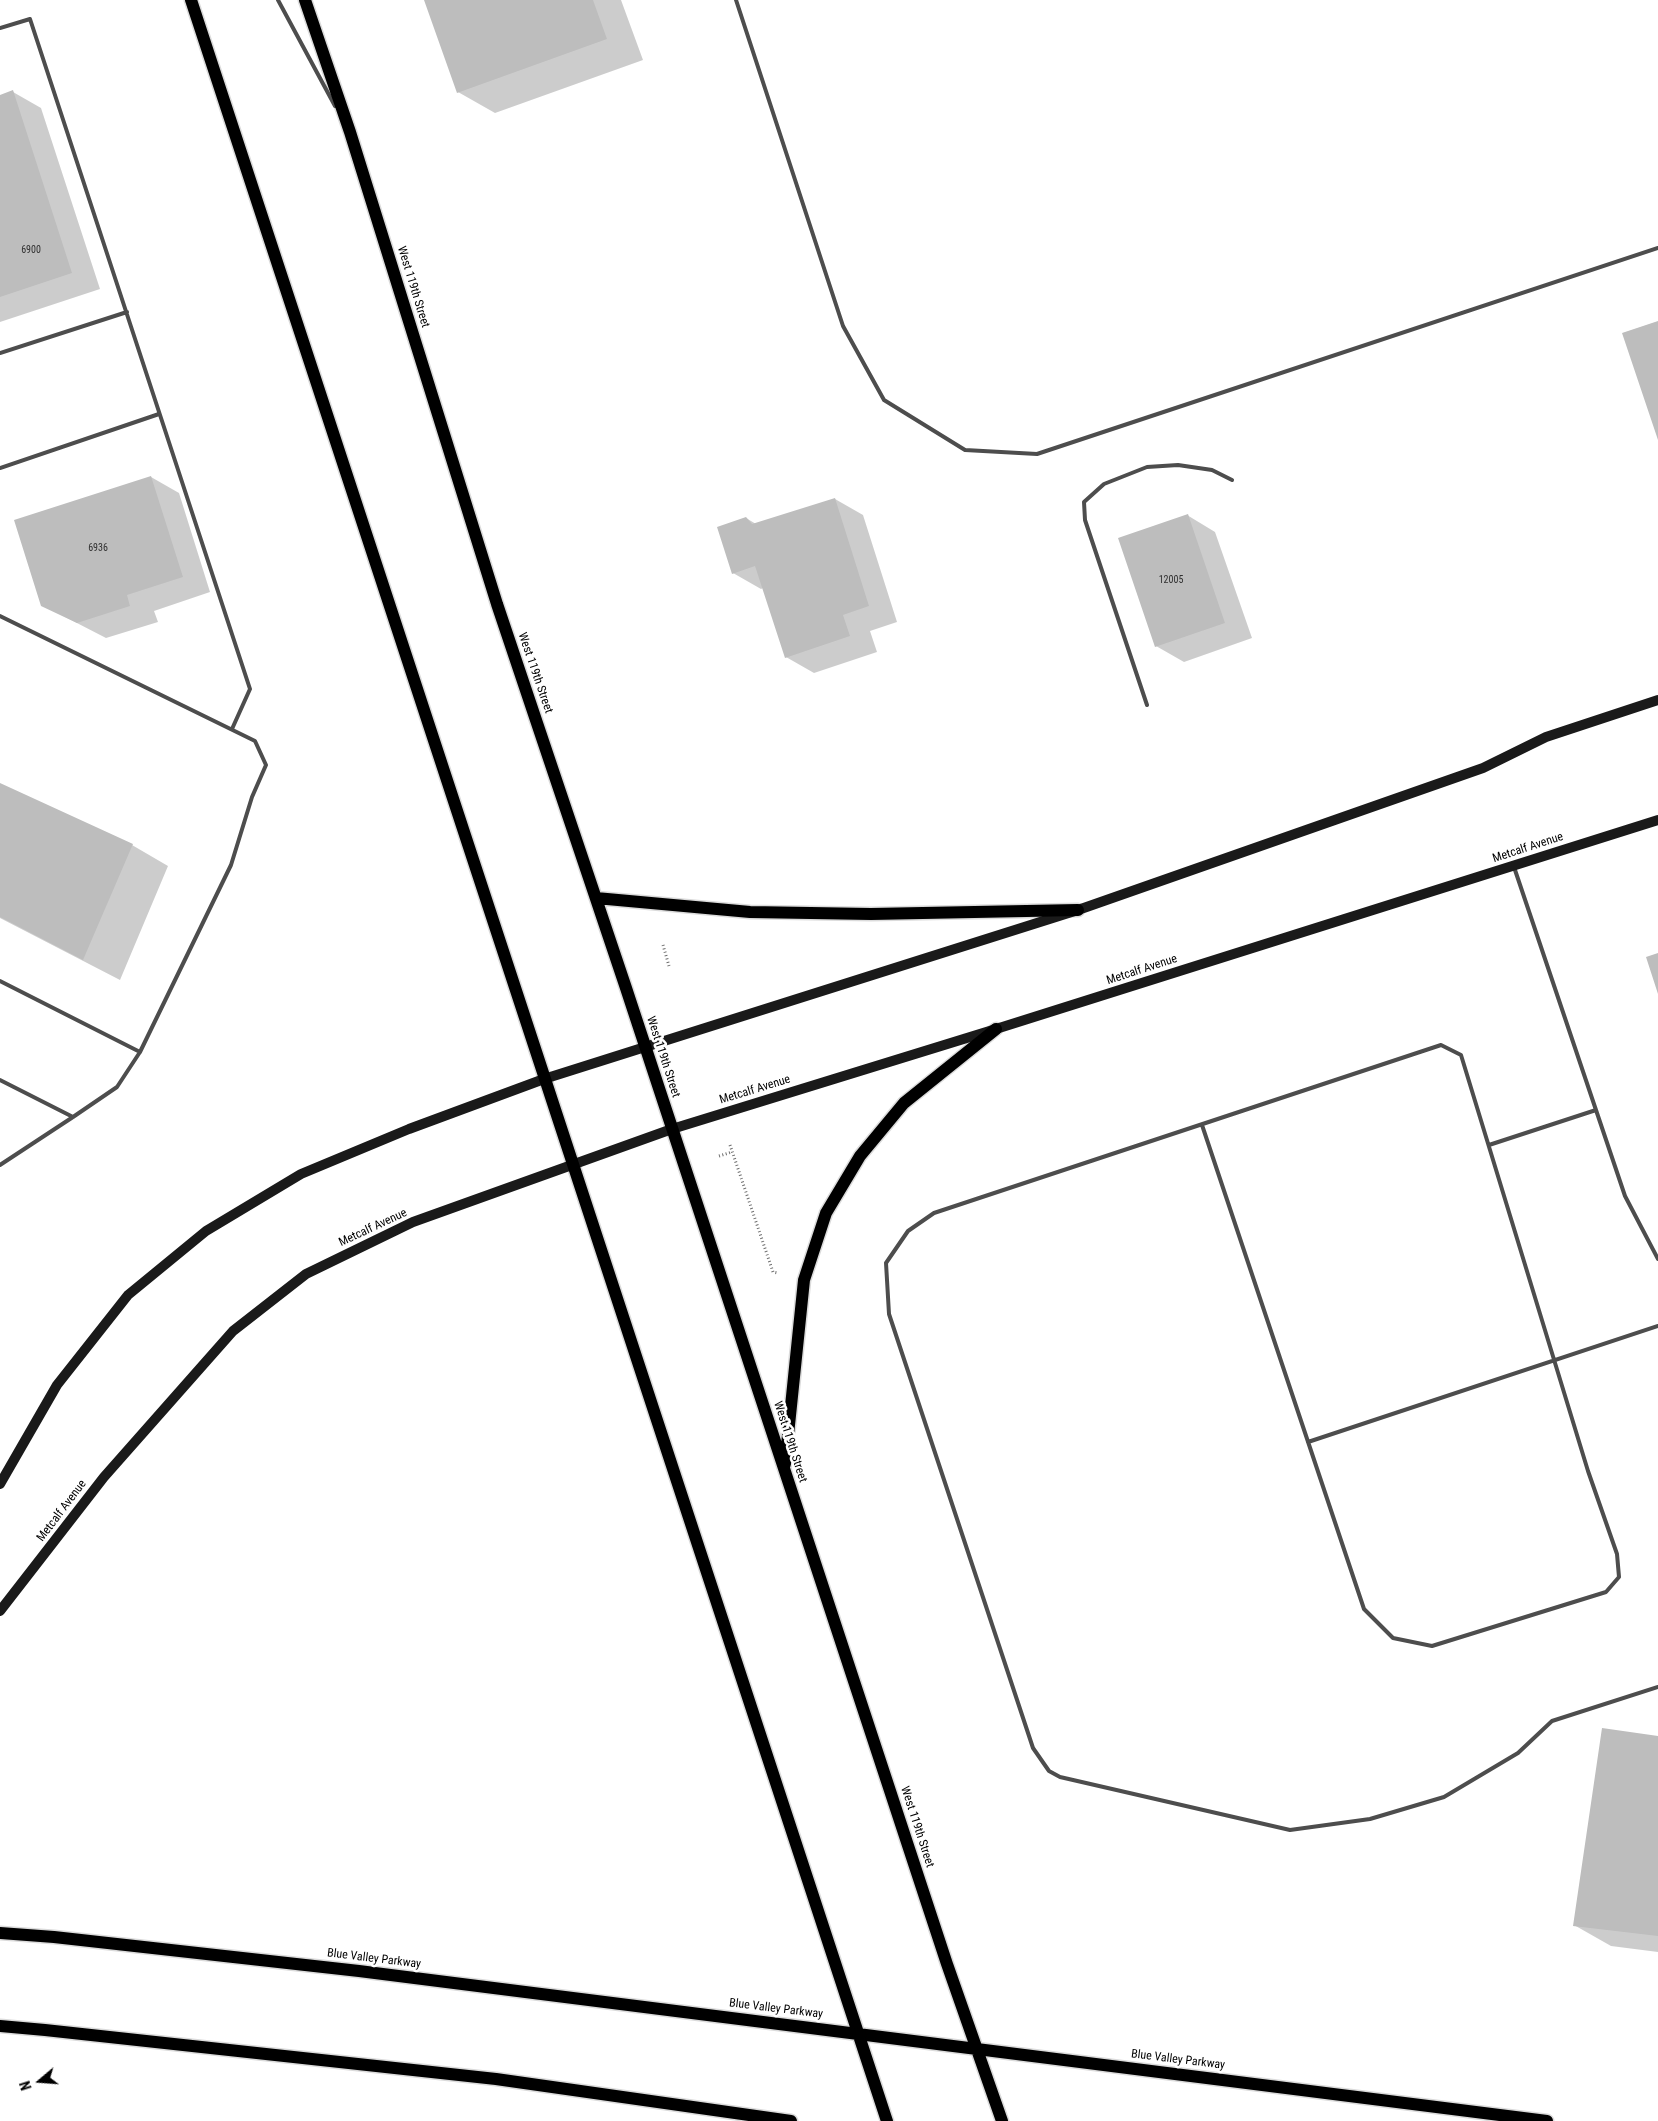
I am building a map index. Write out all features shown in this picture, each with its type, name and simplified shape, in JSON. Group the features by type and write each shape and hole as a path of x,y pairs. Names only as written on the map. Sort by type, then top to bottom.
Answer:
{"main road":[{"path":"191,0 887,2121"},
{"name":"West 119th Street","path":"305,0 350,132 498,604 1002,2121"},
{"path":"0,1484 58,1385 128,1295 206,1231 301,1174 418,1126 544,1079 1078,910 1483,768 1546,737 1658,700"},
{"name":"Metcalf Avenue","path":"0,1612 104,1477 233,1331 306,1274 413,1222 672,1129 1658,820"},
{"path":"596,898 759,912 871,914 1078,910"},
{"path":"784,1469 804,1280 826,1213 860,1156 904,1103 996,1029"},
{"name":"Blue Valley Parkway","path":"0,1933 54,1937 359,1971 1547,2121"},
{"path":"0,2026 496,2079 791,2121"}],"lane":[{"path":"278,0 350,132"},
{"path":"736,0 843,326 884,400 965,450 1036,454 1658,248"},
{"path":"0,28 30,19 127,312 250,689 232,729"},
{"path":"0,354 127,312"},
{"path":"0,468 159,414"},
{"path":"1147,705 1086,520 1084,502 1104,484 1147,467 1178,465 1212,470 1232,480"},
{"path":"0,616 255,740 266,765 252,797 231,865 140,1052 117,1087 0,1165"},
{"path":"1514,865 1625,1196 1658,1259"},
{"path":"0,981 140,1052"},
{"path":"1202,1125 1364,1609 1393,1638 1432,1646 1606,1592 1619,1577 1617,1554 1588,1472 1556,1361 1461,1056 1441,1044 934,1213 908,1231 886,1263 889,1314 1034,1748 1049,1771 1060,1777 1290,1830 1352,1822 1370,1819 1444,1797 1518,1753 1552,1721 1658,1687"},
{"path":"0,1080 72,1117"},
{"path":"1489,1145 1596,1110"},
{"path":"1308,1442 1658,1326"}],"path":[{"path":"663,945 669,966"},
{"path":"730,1145 773,1272 786,1275"},
{"path":"719,1156 732,1152"}],"building":[{"path":"424,0 593,0 607,39 457,93"},
{"path":"13,90 72,273 0,297 0,95"},
{"path":"1658,321 1658,440 1622,333"},
{"path":"151,476 183,577 127,595 130,606 77,623 41,606 14,520"},
{"path":"835,498 869,606 843,615 850,636 785,658 755,566 732,574 717,527 746,517 752,524"},
{"path":"1188,514 1225,623 1155,647 1118,538"},
{"path":"0,783 133,844 83,960 0,917"},
{"path":"1658,953 1658,994 1646,957"},
{"path":"1602,1728 1658,1736 1658,1936 1573,1926"}]}
